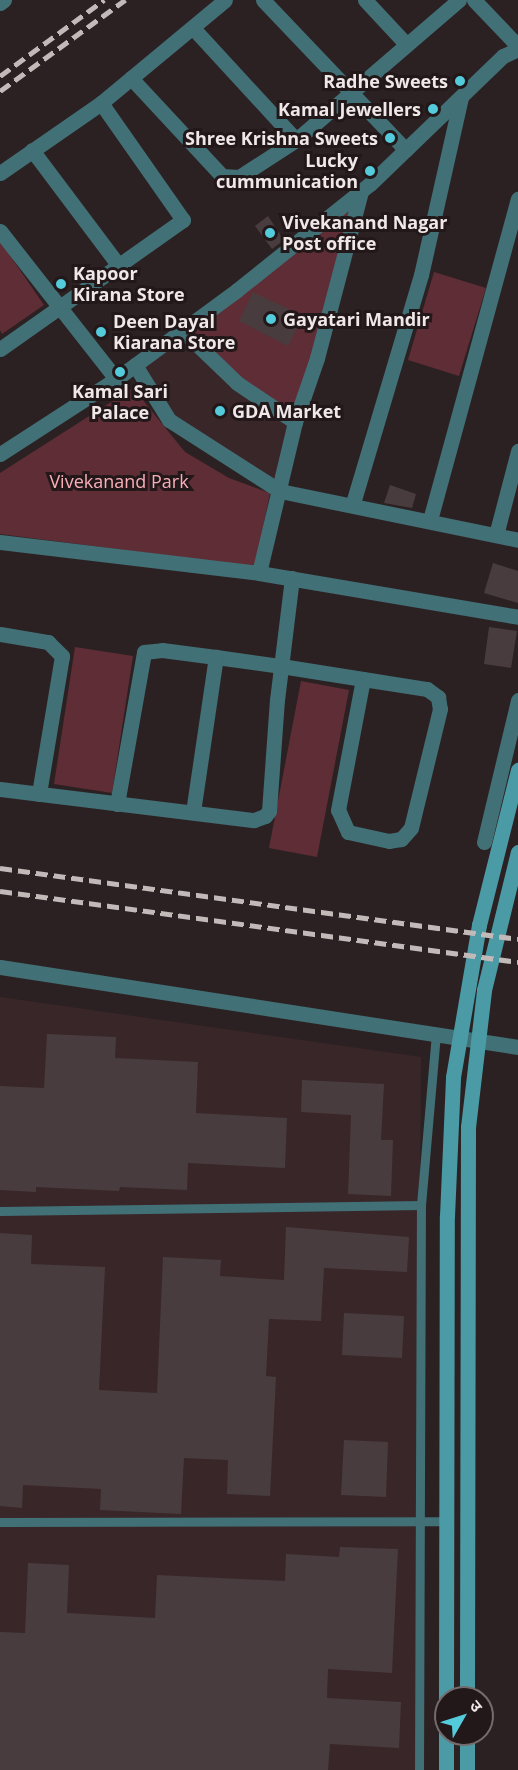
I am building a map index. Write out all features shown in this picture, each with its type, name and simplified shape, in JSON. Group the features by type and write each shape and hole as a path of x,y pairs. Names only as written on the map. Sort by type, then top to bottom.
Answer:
{"main road":[{"path":"446,1686 447,1369 453,1077 480,917 518,770"},
{"path":"467,1686 468,1127 473,1073 497,928 518,852"},
{"path":"446,1746 446,1770"},
{"path":"467,1746 467,1770"}],"street":[{"path":"0,3 4,0"},
{"path":"0,173 101,103 225,0"},
{"path":"263,0 406,150"},
{"path":"365,0 406,44"},
{"path":"131,78 222,176 239,177 296,140 459,0"},
{"path":"0,454 116,379 361,191 503,56 518,47 474,0"},
{"path":"193,28 296,140"},
{"path":"352,503 421,275 460,97"},
{"path":"0,349 183,220 101,103"},
{"path":"32,150 119,266"},
{"path":"259,573 295,422 317,358 361,191"},
{"path":"430,520 518,199"},
{"path":"0,231 58,308 116,379"},
{"path":"182,330 237,383 295,422"},
{"path":"135,365 169,420 280,492 352,503 518,540"},
{"path":"496,535 518,451"},
{"path":"0,542 259,573 518,617"},
{"path":"0,789 254,820 269,810 281,666 292,578"},
{"path":"0,634 48,642 62,656 39,794"},
{"path":"117,804 144,652 162,650 281,666 427,689 438,697 440,709 411,828 401,839 389,841 348,832 338,810 363,679"},
{"path":"193,812 216,657"},
{"path":"484,842 518,700"},
{"path":"0,967 518,1047"}],"lane":[{"path":"419,1770 421,1205 436,1035"},
{"path":"0,1211 421,1205"},
{"path":"0,1522 447,1521"}],"shaded area":[{"name":"GDA Market","path":"182,330 295,422 280,491 190,436 135,365"},
{"path":"0,997 421,1057 415,1770 0,1770"}],"green space":[{"path":"361,191 295,422 182,330"},
{"path":"0,241 44,305 2,334 0,330"},
{"path":"434,272 486,288 459,376 408,360"},
{"name":"Vivekanand Park","path":"133,388 185,452 229,478 270,493 255,567 0,534 0,473"},
{"path":"75,647 133,656 112,793 54,784"},
{"path":"301,681 349,690 317,857 269,848"}],"building":[{"name":"Vivekanand Nagar Post office","path":"268,216 284,240 272,249 255,226"},
{"name":"Gayatari Mandir","path":"253,292 303,316 288,346 239,321"},
{"path":"390,485 416,494 412,508 384,503"},
{"path":"493,563 518,571 518,603 484,593"},
{"path":"489,627 517,631 511,668 484,664"},
{"path":"47,1034 116,1037 115,1058 198,1062 196,1113 287,1118 285,1168 188,1163 187,1190 120,1187 119,1191 36,1187 36,1192 0,1190 0,1086 44,1088"},
{"path":"302,1080 384,1084 381,1140 393,1140 391,1196 348,1194 351,1115 301,1112"},
{"path":"286,1227 409,1237 407,1272 324,1268 321,1321 269,1319 266,1376 276,1377 270,1496 227,1494 228,1460 184,1458 181,1514 100,1510 101,1489 23,1485 22,1508 0,1506 0,1233 32,1235 31,1264 105,1267 99,1390 157,1393 163,1257 221,1260 220,1276 284,1280"},
{"path":"344,1313 404,1316 402,1358 342,1355"},
{"path":"344,1440 388,1442 386,1497 341,1495"},
{"path":"340,1547 398,1549 392,1673 328,1669 327,1698 401,1702 399,1748 330,1744 328,1770 0,1770 0,1632 25,1633 28,1563 69,1565 67,1613 155,1618 157,1575 285,1581 286,1554 339,1557"}],"railway":[{"path":"0,76 104,0"},
{"path":"0,91 125,0"},
{"path":"0,868 518,939"},
{"path":"0,891 518,962"}],"place":[{"name":"Radhe Sweets","path":"460,81"},
{"name":"Kamal Jewellers","path":"433,109"},
{"name":"Shree Krishna Sweets","path":"390,138"},
{"name":"Lucky cummunication","path":"370,171"},
{"name":"Vivekanand Nagar Post office","path":"270,233"},
{"name":"Kapoor Kirana Store","path":"61,284"},
{"name":"Gayatari Mandir","path":"271,319"},
{"name":"Deen Dayal Kiarana Store","path":"101,332"},
{"name":"Kamal Sari Palace","path":"120,372"},
{"name":"GDA Market","path":"220,411"}]}
